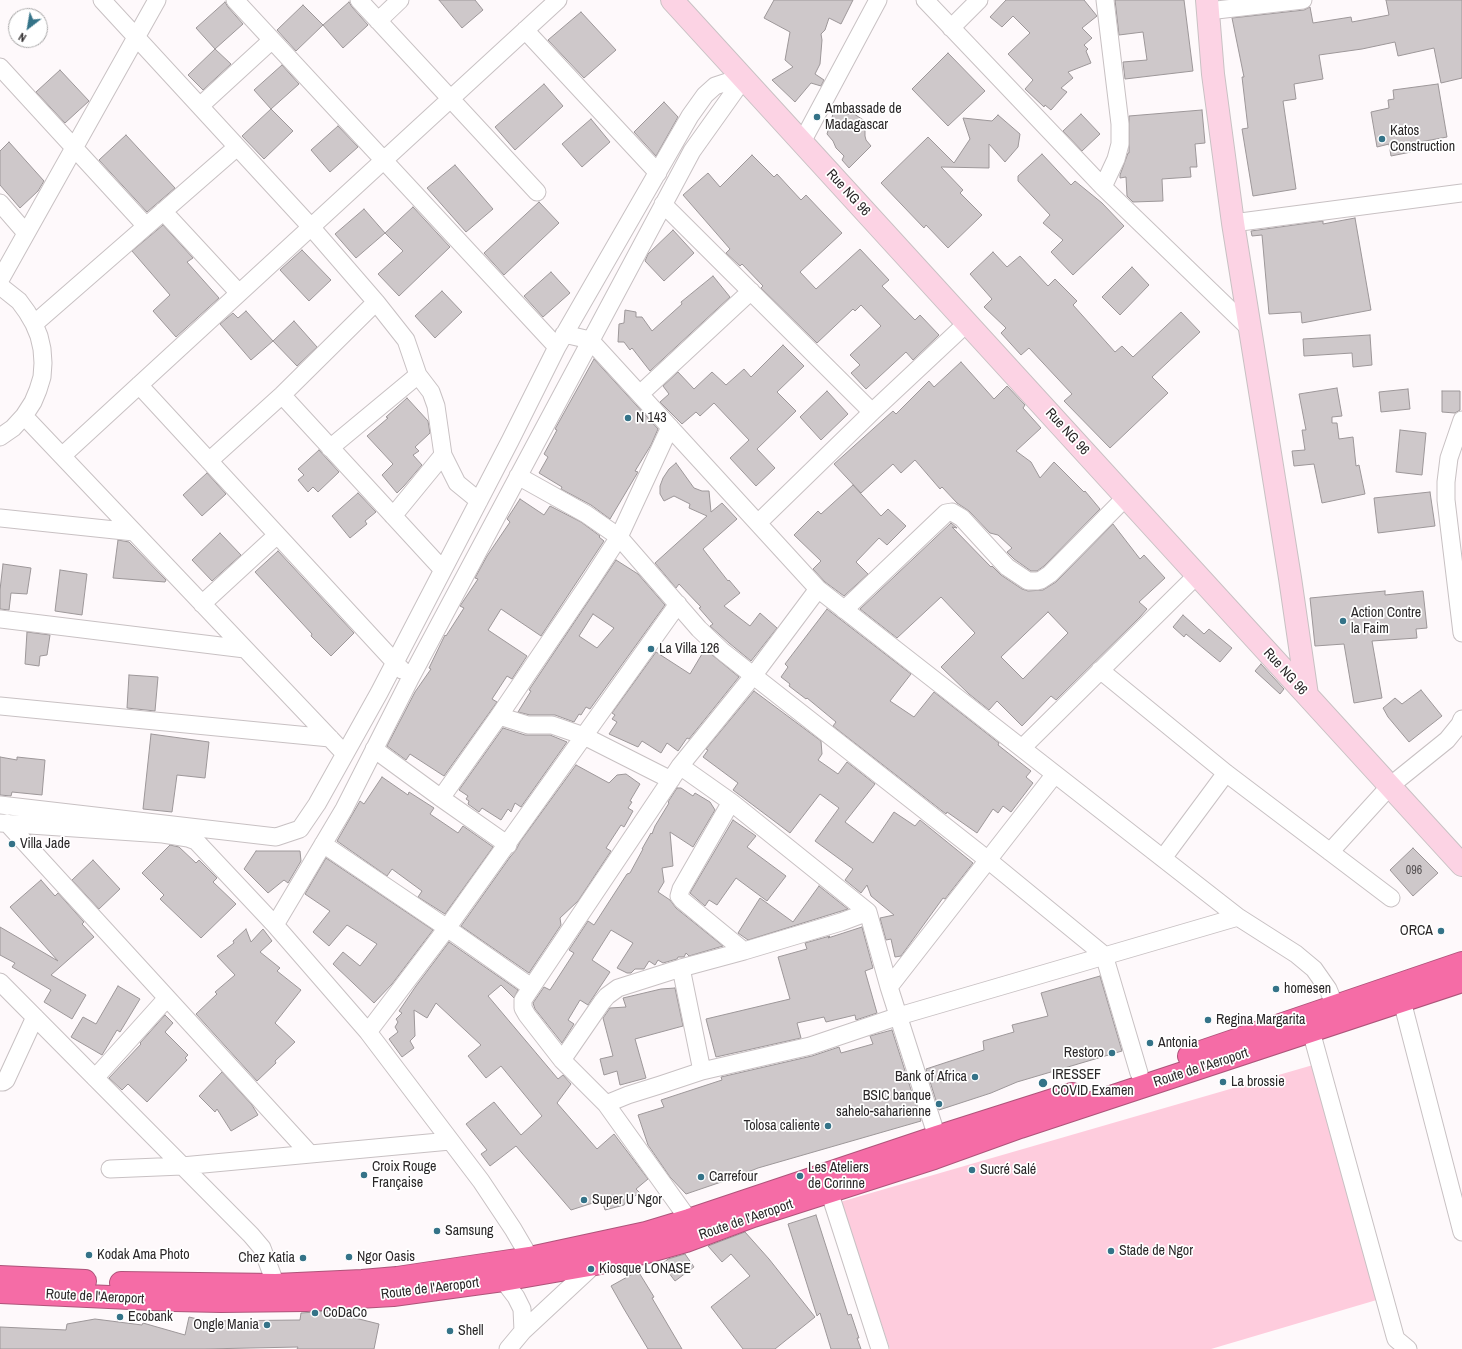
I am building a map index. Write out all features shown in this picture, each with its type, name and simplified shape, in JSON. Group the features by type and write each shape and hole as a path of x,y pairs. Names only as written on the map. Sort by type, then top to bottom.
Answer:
{"highway":[{"name":"Route de l'Aeroport","path":"0,1277 128,1283 276,1285 397,1278 530,1258 646,1233 690,1220 937,1137 1139,1073 1462,963"},
{"name":"Route de l'Aeroport","path":"0,1292 205,1301 306,1300 393,1295 503,1280 595,1264 686,1241 753,1216 934,1158 1020,1127 1462,981"}],"street":[{"path":"102,0 311,227 376,302 406,340 418,375 432,392 436,406 443,455 457,483 479,501"},
{"path":"0,280 157,0"},
{"path":"235,0 383,160 560,341 590,340 818,589 1238,916 1290,950 1314,968 1328,989 1335,1006"},
{"path":"359,0 537,192"},
{"path":"378,21 400,0"},
{"path":"62,456 558,0"},
{"name":"Rue NG 96","path":"672,0 742,81 802,142 1462,865"},
{"path":"802,142 878,0"},
{"path":"925,0 1103,187 1250,329"},
{"path":"950,28 979,0"},
{"path":"1103,187 1116,159 1120,144 1120,124 1105,0"},
{"path":"1303,0 1207,6 1213,74 1233,223 1307,695"},
{"path":"525,30 658,173"},
{"path":"200,106 272,40"},
{"path":"0,67 146,226"},
{"path":"0,805 276,837 300,829 317,804 379,693 560,341 690,116 705,95 715,86 730,81 742,81"},
{"path":"275,925 344,809 410,679 692,151 742,81"},
{"path":"34,324 237,146"},
{"path":"1233,223 1462,192"},
{"path":"0,203 26,233"},
{"path":"663,204 872,412"},
{"path":"163,211 239,293"},
{"path":"0,286 19,301 28,312 39,336 43,363 42,377 33,402 24,416 13,428 0,436"},
{"path":"640,394 751,291"},
{"path":"209,461 282,395 376,302"},
{"path":"758,523 872,412 967,323"},
{"path":"330,448 418,375"},
{"path":"139,385 410,679"},
{"path":"282,395 443,570"},
{"path":"24,416 345,754"},
{"path":"1462,420 1449,458 1446,482 1446,500 1462,633"},
{"path":"441,798 499,716 619,536 670,427"},
{"path":"393,516 443,455"},
{"path":"518,476 586,514 619,536 699,629 722,651 988,860 1104,955 1139,1073"},
{"path":"844,610 946,513 952,512 962,518 1007,567 1028,581 1037,581 1050,574 1126,497"},
{"path":"0,518 134,532"},
{"path":"202,604 277,535"},
{"path":"1022,748 1197,575"},
{"path":"690,1220 606,1104 562,1060 524,1011 523,1000 675,773 753,676 818,589"},
{"path":"368,1032 448,928 678,604"},
{"path":"0,619 244,649"},
{"path":"1100,670 1226,773 1391,898"},
{"path":"0,706 330,738"},
{"path":"499,716 528,725 552,725 584,736 675,773 731,802 868,912 889,987 937,1137"},
{"path":"1330,852 1390,786 1447,740 1460,724 1462,719"},
{"path":"374,749 441,798 508,844"},
{"path":"1163,858 1226,773"},
{"path":"889,987 1055,774"},
{"path":"731,802 681,889 679,896 744,951"},
{"path":"3,823 163,834 192,839 204,848 275,925 368,1032 481,1181 513,1229 530,1258"},
{"path":"3,823 167,998 310,1154"},
{"path":"323,844 448,928 531,988"},
{"path":"562,1060 602,1002 613,991 636,981 744,951 841,922 868,912"},
{"path":"606,1104 702,1070 810,1046 899,1016 1238,916"},
{"path":"681,968 702,1070"},
{"path":"0,982 251,1235 262,1248 276,1285"},
{"path":"95,1078 167,998"},
{"path":"1402,1001 1462,1232"},
{"path":"0,1082 6,1080 35,1017"},
{"path":"1311,1031 1395,1336 1396,1339 1408,1349"},
{"path":"110,1169 182,1166 450,1141"},
{"path":"828,1191 880,1349"},
{"path":"508,1349 523,1331 595,1264"},
{"path":"503,1280 516,1297 522,1309 523,1331"}],"shaded area":[{"name":"Stade de Ngor","path":"1313,1065 1380,1299 1211,1349 890,1349 840,1202"}],"building":[{"path":"439,0 475,0 483,10 462,28"},
{"path":"774,0 853,0 841,24 829,18 825,30 821,34 820,64 815,74 824,80 821,86 811,83 795,102 772,80 793,67 785,60 790,32 764,18"},
{"path":"1006,0 1084,0 1097,16 1082,28 1092,38 1084,45 1088,49 1086,51 1091,63 1068,72 1073,78 1061,88 1067,92 1051,110 1045,105 1044,107 1025,89 1033,80 1008,54 1030,33 1013,16 1002,27 990,17"},
{"path":"1115,0 1184,0 1193,71 1125,79 1123,62 1147,60 1143,32 1119,35"},
{"path":"1386,0 1462,0 1462,78 1441,83 1434,48 1398,56 1395,42 1362,49 1319,55 1323,79 1294,84 1296,99 1283,101 1296,189 1253,196 1242,129 1248,128 1242,77 1244,77 1232,18 1304,10 1310,7 1313,23 1351,17 1352,22 1389,15"},
{"path":"225,2 243,24 215,49 196,28"},
{"path":"349,2 368,25 343,48 323,25"},
{"path":"303,5 323,25 296,51 277,30"},
{"path":"581,12 616,50 584,78 548,40"},
{"path":"215,49 231,64 203,90 188,75"},
{"path":"948,53 985,91 948,126 912,89"},
{"path":"282,65 299,84 271,109 254,90"},
{"path":"60,70 89,101 65,123 36,92"},
{"path":"544,84 563,106 515,150 495,127"},
{"path":"1438,84 1447,137 1409,144 1411,152 1391,156 1389,144 1377,147 1371,112 1389,108 1388,100 1394,99 1393,90"},
{"path":"664,102 678,117 656,156 634,132"},
{"path":"271,109 293,131 264,159 242,136"},
{"path":"1202,110 1205,143 1195,144 1197,167 1190,167 1191,177 1162,179 1163,201 1133,202 1127,196 1126,177 1120,178 1129,153 1129,116"},
{"path":"833,114 854,114 865,121 865,136 866,140 871,146 849,168 842,160 844,156 836,148 833,141 827,134"},
{"path":"1081,114 1100,134 1082,151 1063,131"},
{"path":"998,115 1020,134 1018,147 1005,162 989,144 989,168 941,167 963,190 960,193 982,215 948,248 926,225 924,228 881,183 928,137 954,163 970,139 963,118 992,121"},
{"path":"591,119 610,142 582,167 562,144"},
{"path":"338,126 358,147 330,172 311,150"},
{"path":"126,135 175,188 147,212 99,160"},
{"path":"9,142 44,181 38,191 20,208 0,185 0,151"},
{"path":"1042,154 1071,185 1075,181 1102,203 1124,226 1073,275 1051,252 1063,240 1043,223 1050,215 1018,181 1018,176"},
{"path":"752,155 774,177 777,174 801,200 806,195 842,233 800,272 816,289 860,249 889,280 882,286 915,320 920,315 939,335 913,360 906,352 866,389 851,373 860,365 850,355 881,326 861,305 855,311 853,309 817,343 761,288 763,286 742,264 740,266 726,253 730,249 683,195 708,173 720,187"},
{"path":"455,165 493,209 466,232 427,188"},
{"path":"539,202 559,223 504,275 484,253"},
{"path":"413,207 450,247 399,296 378,274 403,251 385,233"},
{"path":"364,209 385,233 356,258 335,234"},
{"path":"1355,218 1371,310 1302,323 1301,312 1269,314 1262,235 1252,236 1251,231 1323,221 1323,224"},
{"path":"163,225 193,258 187,262 219,298 176,337 153,311 170,295 132,251"},
{"path":"673,230 694,253 664,281 645,261 648,254"},
{"path":"302,250 331,280 309,301 280,270"},
{"path":"993,252 1007,267 1020,256 1048,286 1055,279 1077,301 1073,305 1115,352 1122,346 1133,357 1181,312 1200,332 1152,377 1168,393 1110,448 1064,401 1072,394 1029,348 1021,355 1001,333 1006,328 984,307 992,299 970,274"},
{"path":"1132,267 1149,285 1120,315 1102,297"},
{"path":"551,272 570,293 543,317 524,296"},
{"path":"713,276 730,297 650,371 632,348 630,350 624,342 618,342 619,324 624,323 625,310 636,312 636,317 642,317 652,331 682,304 681,302"},
{"path":"442,291 462,312 435,338 415,316"},
{"path":"246,311 273,341 251,360 220,324 233,313 238,318"},
{"path":"294,321 317,347 297,366 273,341"},
{"path":"1370,335 1372,365 1353,367 1352,353 1304,356 1303,339"},
{"path":"783,345 804,366 777,392 796,411 757,449 775,468 756,486 730,458 749,440 714,403 700,416 696,412 682,424 660,402 669,394 663,386 678,372 694,389 712,372 726,385 744,369 751,377"},
{"path":"594,359 658,429 651,445 635,471 638,472 610,519 591,505 561,489 562,487 539,473 548,457 544,454 557,430 555,429"},
{"path":"961,362 994,399 1007,386 1025,405 1023,408 1041,428 1016,451 1031,462 1040,478 1054,462 1084,492 1085,491 1100,509 1044,566 1037,571 1031,571 1014,559 1007,552 1012,548 998,535 990,533 969,511 957,503 942,487 940,489 915,460 901,473 893,464 861,493 834,464 893,411 896,414 929,381 934,387"},
{"path":"1337,388 1342,416 1332,417 1332,423 1337,423 1339,439 1353,437 1356,466 1359,465 1365,494 1322,503 1314,464 1294,466 1292,451 1305,450 1302,430 1306,430 1299,394"},
{"path":"1408,389 1410,409 1381,412 1379,392"},
{"path":"827,391 848,414 821,440 800,417"},
{"path":"1442,391 1460,391 1460,410 1455,413 1442,412"},
{"path":"407,398 428,421 430,433 415,447 419,451 413,455 422,465 397,493 382,475 393,464 367,436 388,418 386,417"},
{"path":"1400,430 1426,433 1422,475 1396,472"},
{"path":"319,450 339,472 318,492 313,487 308,492 298,480 304,475 298,469"},
{"path":"676,463 694,488 702,491 709,491 711,512 722,503 737,519 703,549 728,581 729,580 740,593 724,606 750,626 760,613 777,628 751,661 710,626 713,624 699,608 701,607 679,584 676,588 655,563 707,516 689,508 690,504 674,496 664,501 660,494 660,486 669,469"},
{"path":"207,473 226,494 202,516 183,495"},
{"path":"853,485 881,516 888,509 906,526 887,545 879,538 856,562 868,574 844,596 825,582 813,569 821,561 794,535 818,511 821,514"},
{"path":"1430,492 1435,526 1378,533 1374,498"},
{"path":"358,493 376,512 365,521 367,524 350,538 332,516"},
{"path":"520,499 544,515 550,506 581,522 600,536 599,537 604,541 541,636 501,609 488,630 527,656 512,679 507,676 492,699 497,702 444,776 410,754 406,760 387,746 415,692 431,669 429,668 445,635 446,636 464,608 460,606 478,579 475,578 487,556 510,522 507,519"},
{"path":"951,523 957,528 952,527 991,567 992,566 1001,575 1022,589 1028,591 1043,590 1056,582 1113,524 1140,559 1144,555 1165,578 1139,602 1147,609 1140,617 1056,700 1051,696 1022,726 997,701 989,710 969,694 941,667 975,633 941,597 897,638 860,609","holes":["1048,612 1068,633 1023,679 1001,657"]},
{"path":"220,533 241,555 212,581 192,560"},
{"path":"118,540 129,542 166,580 165,582 113,578"},
{"path":"278,551 354,633 331,656 311,636 312,634 255,572"},
{"path":"616,560 638,574 665,605 590,709 586,707 574,722 555,715 530,715 518,712 531,691 529,690","holes":["593,614 614,628 597,648 579,636"]},
{"path":"3,564 31,568 27,594 11,593 9,610 0,609 0,590"},
{"path":"60,570 87,574 82,615 55,611"},
{"path":"1385,591 1385,595 1423,591 1427,628 1416,629 1417,638 1372,641 1382,698 1354,703 1344,644 1315,646 1310,598"},
{"path":"827,609 911,674 890,701 914,717 934,692 999,743 998,745 1031,771 1026,777 1033,783 1011,812 1003,806 998,813 993,809 977,833 947,812 946,814 833,726 836,722 807,698 806,699 789,686 790,684 781,677 788,667 785,664"},
{"path":"1183,615 1204,634 1209,629 1232,648 1220,662 1186,634 1184,637 1173,627"},
{"path":"27,632 50,635 47,655 40,656 39,666 25,664"},
{"path":"705,649 739,677 689,739 687,738 678,751 667,743 661,753 642,741 638,747 609,734 617,722 612,719 615,715 612,713 656,652 690,674"},
{"path":"1261,664 1284,689 1280,694 1255,671"},
{"path":"129,675 158,677 155,711 127,708"},
{"path":"1421,690 1442,716 1409,742 1388,717 1383,708 1395,698 1402,704"},
{"path":"754,691 821,741 822,754 818,760 838,774 847,762 875,784 845,822 873,843 894,812 915,826 920,820 973,863 945,899 943,898 901,956 895,957 891,939 886,940 880,918 894,915 871,896 867,885 861,893 845,880 853,869 815,841 839,808 820,794 790,833 733,790 738,783 703,757 708,750 706,749"},
{"path":"503,728 525,735 550,735 567,742 521,807 515,803 511,812 508,809 501,820 482,808 479,812 468,804 469,801 466,799 468,796 459,790"},
{"path":"151,734 209,742 205,778 177,775 172,812 143,809"},
{"path":"0,757 17,760 17,757 45,760 42,795 12,792 11,796 0,795"},
{"path":"576,765 609,783 617,775 626,774 640,784 630,801 632,802 628,808 633,811 624,827 621,825 606,848 611,851 578,901 560,918 561,925 529,973 461,926"},
{"path":"382,777 408,795 409,792 434,808 430,814 458,833 463,826 493,847 445,914 418,897 422,891 392,869 387,876 337,841 360,801 364,804"},
{"path":"677,788 681,788 693,796 695,793 710,802 715,810 693,847 670,832 673,866 662,868 664,882 658,892 670,900 676,908 723,946 689,956 686,953 684,957 678,957 677,959 663,963 658,960 655,965 649,961 644,969 635,969 631,973 627,973 617,968 633,943 611,930 592,960 610,972 588,1005 580,1000 568,1020 574,1024 562,1043 535,1009 533,1003 544,987 550,990 574,953 569,950 588,921 594,925 627,874 630,873"},
{"path":"733,820 756,836 747,847 786,876 767,901 736,878 717,905 709,900 705,906 690,893"},
{"path":"170,845 179,847 196,863 199,860 217,878 213,882 236,904 201,938 160,899 164,895 142,873"},
{"path":"1413,848 1438,873 1413,896 1390,870"},
{"path":"256,851 300,851 301,861 288,883 284,880 268,893 244,869"},
{"path":"326,858 433,930 392,984 374,1003 333,964 343,952 360,966 377,944 347,925 329,946 313,932 330,911 305,894"},
{"path":"93,860 120,889 99,909 72,880"},
{"path":"41,880 55,896 58,893 84,922 82,924 94,937 51,975 86,995 72,1019 44,1002 51,990 12,967 15,963 0,955 0,927 58,961 10,907"},
{"path":"819,886 848,909 748,940 738,933 760,898 793,922"},
{"path":"862,927 873,968 865,971 877,1013 856,1020 855,1015 826,1022 824,1017 797,1023 801,1038 716,1057 706,1019 790,999 778,957 807,949 805,943 830,936 828,938"},
{"path":"246,929 251,942 263,929 272,941 260,952 280,968 277,971 301,990 275,1023 295,1042 257,1081 196,1014 217,994 215,992 235,975 217,956 234,943 233,941"},
{"path":"449,942 518,990 514,998 501,985 488,996 558,1079 563,1075 571,1084 557,1103 597,1149 614,1134 648,1179 636,1189 640,1193 626,1201 624,1205 605,1210 602,1200 571,1210 516,1146 490,1166 481,1154 487,1150 466,1124 494,1102 521,1135 542,1116 501,1066 486,1078 468,1056 481,1045 436,1003 427,1018 414,1010 415,1036 410,1041 414,1048 402,1057 389,1039 398,1032 395,1027 398,1022 396,1019 402,1013 399,1011"},
{"path":"1100,976 1122,1051 1017,1082 991,1093 939,1110 926,1069 984,1050 983,1041 1014,1032 1012,1025 1048,1016 1041,993"},
{"path":"118,986 140,999 120,1032 117,1030 102,1055 71,1037 83,1017 96,1024"},
{"path":"675,988 683,1026 635,1039 646,1078 620,1085 617,1071 604,1075 600,1059 613,1056 603,1018 610,1008 626,1007 623,998 661,989"},
{"path":"165,1015 173,1023 165,1032 188,1055 185,1058 187,1060 147,1102 128,1084 122,1090 109,1078 141,1044 140,1043"},
{"path":"892,1030 921,1121 758,1168 686,1194 670,1177 648,1145 638,1115 664,1107 661,1100 722,1080 721,1077 812,1056 839,1047 841,1053 873,1044 870,1036"},
{"path":"222,1072 252,1105 258,1115 231,1131 217,1109 215,1112 199,1096"},
{"path":"816,1215 848,1315 851,1314 861,1349 831,1349 820,1313 817,1316 788,1224"},
{"path":"745,1232 769,1259 815,1317 775,1349 743,1349 711,1307 750,1276 731,1254 722,1262 708,1246"},
{"path":"685,1254 694,1267 675,1281 662,1264 668,1259"},
{"path":"638,1271 682,1349 648,1349 611,1286"},
{"path":"344,1310 343,1315 379,1324 374,1349 297,1349 298,1347 204,1349 0,1349 0,1327 66,1330 67,1324 95,1319 142,1325 143,1323 185,1335 189,1317 206,1321 300,1320 301,1313"}],"place":[{"name":"Ambassade de Madagascar","path":"817,117"},
{"name":"Katos Construction","path":"1382,139"},
{"name":"N 143","path":"628,418"},
{"name":"Action Contre la Faim","path":"1343,621"},
{"name":"La Villa 126","path":"651,649"},
{"name":"Villa Jade","path":"12,844"},
{"name":"ORCA","path":"1441,931"},
{"name":"homesen","path":"1276,989"},
{"name":"Regina Margarita","path":"1208,1020"},
{"name":"Antonia","path":"1150,1043"},
{"name":"Restoro","path":"1112,1053"},
{"name":"Bank of Africa","path":"975,1077"},
{"name":"La brossie","path":"1223,1082"},
{"name":"IRESSEF COVID Examen","path":"1043,1083"},
{"name":"BSIC banque sahelo-saharienne","path":"939,1104"},
{"name":"Tolosa caliente","path":"828,1126"},
{"name":"Sucré Salé","path":"972,1170"},
{"name":"Croix Rouge Française","path":"364,1175"},
{"name":"Les Ateliers de Corinne","path":"800,1176"},
{"name":"Carrefour","path":"701,1177"},
{"name":"Super U Ngor","path":"584,1200"},
{"name":"Samsung","path":"437,1231"},
{"name":"Stade de Ngor","path":"1111,1251"},
{"name":"Kodak Ama Photo","path":"89,1255"},
{"name":"Ngor Oasis","path":"349,1257"},
{"name":"Chez Katia","path":"303,1258"},
{"name":"Kiosque LONASE","path":"591,1269"},
{"name":"CoDaCo","path":"315,1313"},
{"name":"Ecobank","path":"120,1317"},
{"name":"Ongle Mania","path":"267,1325"},
{"name":"Shell","path":"450,1331"}]}
